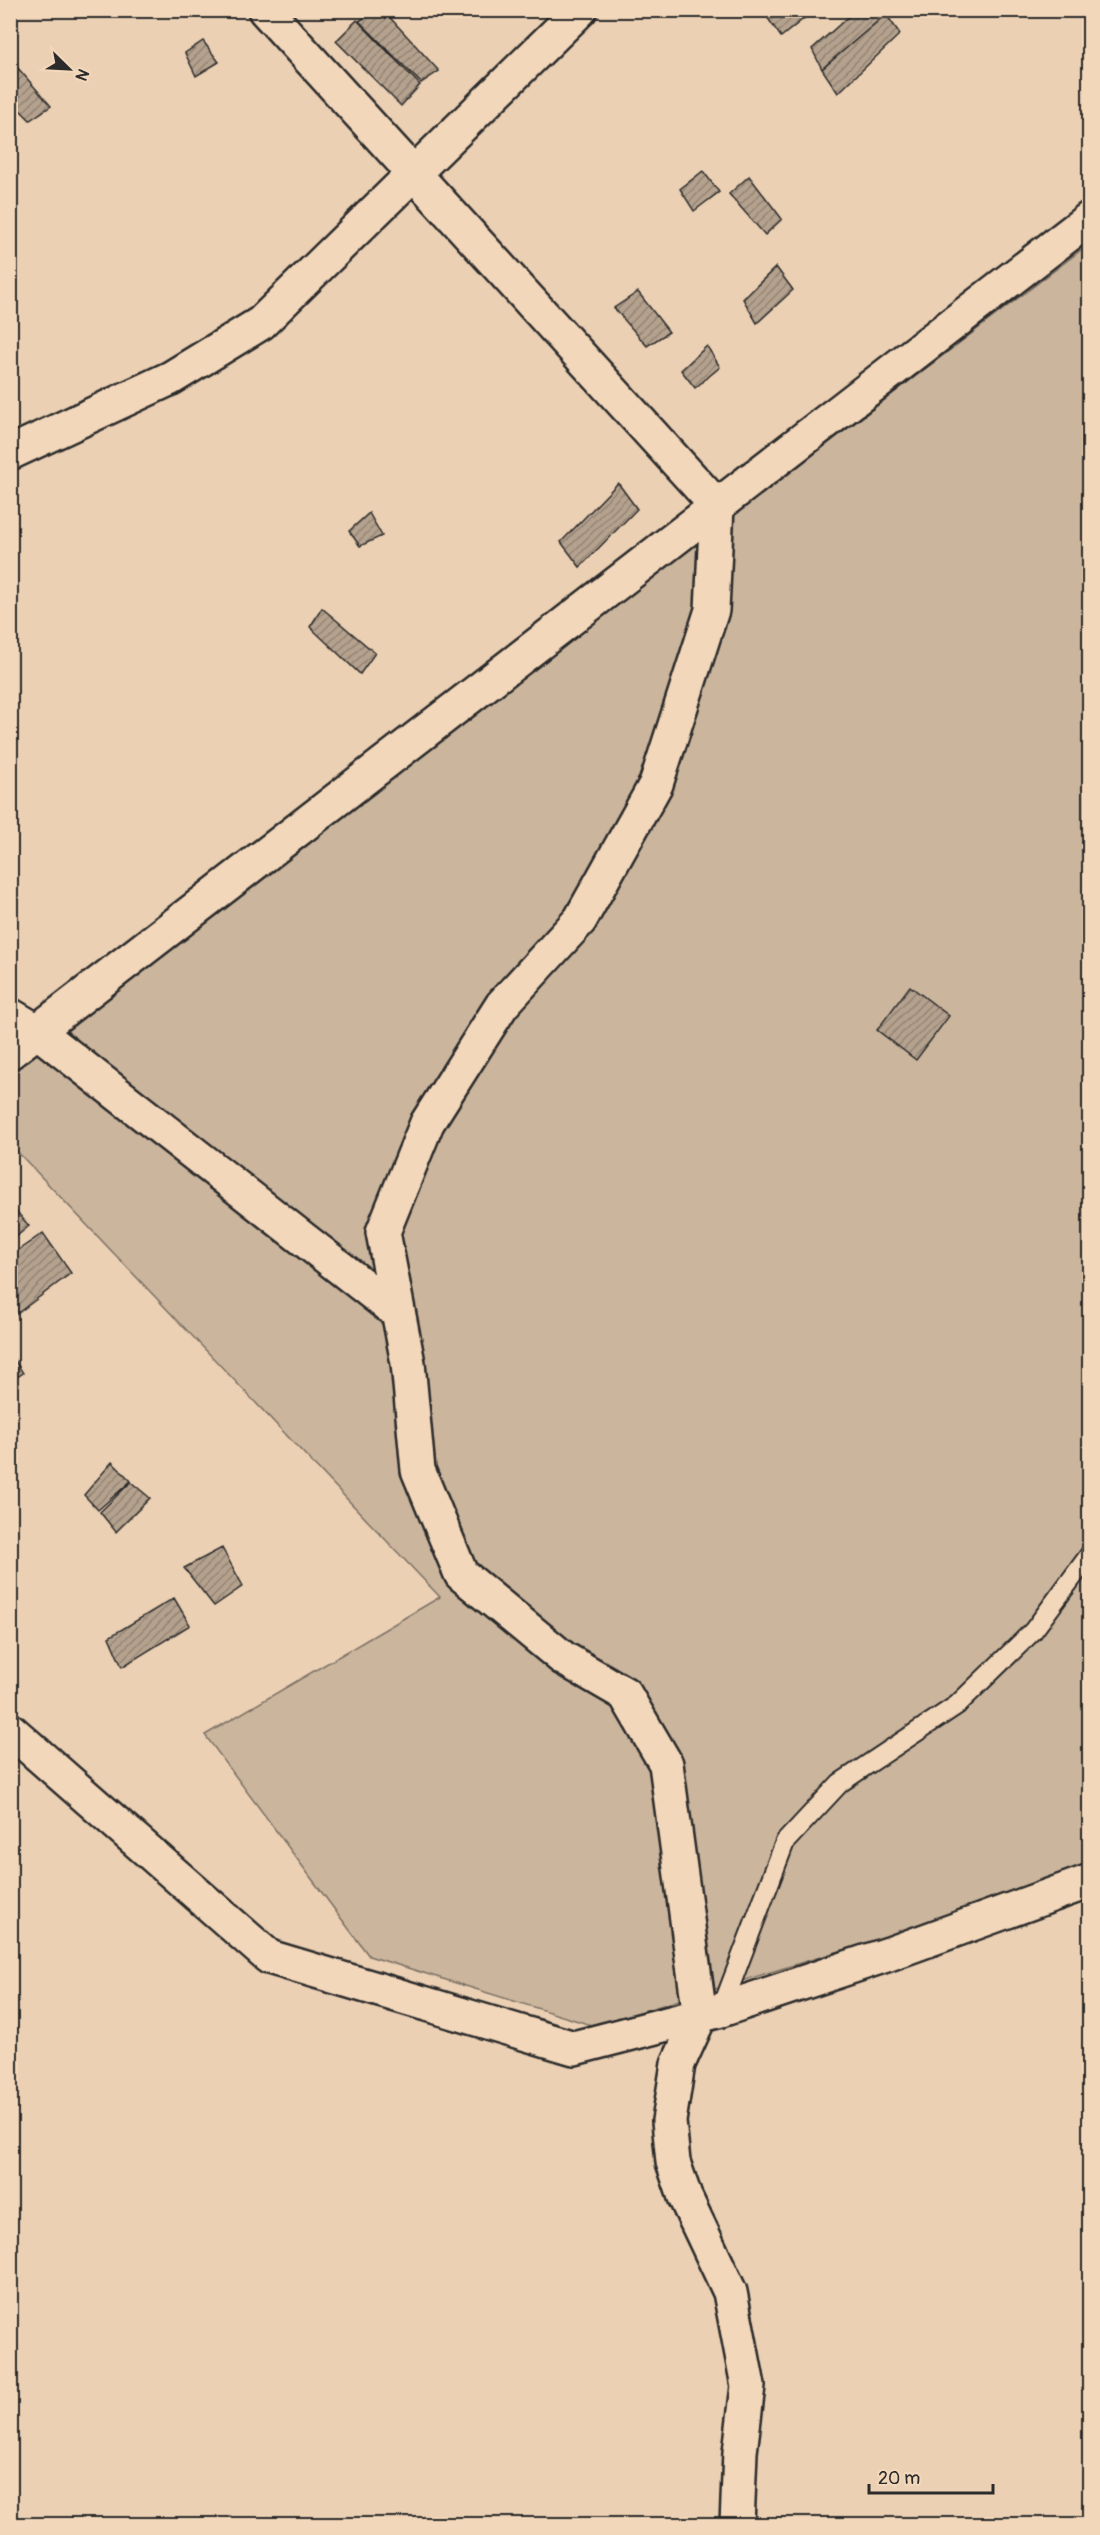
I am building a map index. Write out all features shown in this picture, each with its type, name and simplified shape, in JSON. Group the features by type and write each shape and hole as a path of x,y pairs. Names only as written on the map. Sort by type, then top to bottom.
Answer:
{"street":[{"path":"265,10 717,506 712,610 656,784 580,920 502,1005 428,1123 382,1232 408,1363 418,1470 461,1574 564,1658 625,1694 666,1764 711,2013 678,2064 669,2121 673,2162 685,2197 730,2292 748,2386 740,2452 737,2524"},
{"path":"10,453 171,378 261,323 580,10"},
{"path":"10,1052 24,1023 717,506 1089,218"},
{"path":"24,1023 398,1313"},
{"path":"10,1730 269,1957 574,2048 711,2013 890,1954 1089,1881"}],"lane":[{"path":"711,2013 785,1842 840,1783 957,1705 1033,1631 1089,1554"}],"shaded area":[{"path":"1089,244 1089,1875 594,2026 369,1956 205,1735 440,1597 11,1145 11,1066"}],"building":[{"path":"377,10 383,10 439,71 421,83 359,21"},
{"path":"762,10 803,10 807,16 781,37"},
{"path":"856,10 881,10 885,15 822,69 812,49"},
{"path":"886,14 900,34 838,93 822,69"},
{"path":"357,20 420,85 401,106 336,41"},
{"path":"203,41 219,62 196,76 185,53"},
{"path":"10,59 51,106 30,120 10,100"},
{"path":"703,171 719,192 694,211 680,189"},
{"path":"749,176 782,219 765,235 729,194"},
{"path":"776,267 793,290 757,323 743,299"},
{"path":"638,292 669,332 647,346 614,308"},
{"path":"707,346 720,367 695,388 681,370"},
{"path":"618,483 637,509 580,567 561,542"},
{"path":"369,513 382,536 360,546 349,531"},
{"path":"322,608 375,653 360,674 310,627"},
{"path":"910,986 949,1016 916,1060 877,1030"},
{"path":"10,1204 29,1226 10,1242"},
{"path":"43,1233 71,1273 10,1319 10,1256"},
{"path":"10,1353 23,1373 10,1382"},
{"path":"112,1462 131,1481 98,1510 84,1495"},
{"path":"131,1482 150,1498 116,1532 100,1512"},
{"path":"222,1548 243,1586 214,1606 184,1568"},
{"path":"174,1598 190,1625 122,1667 109,1637"}]}
